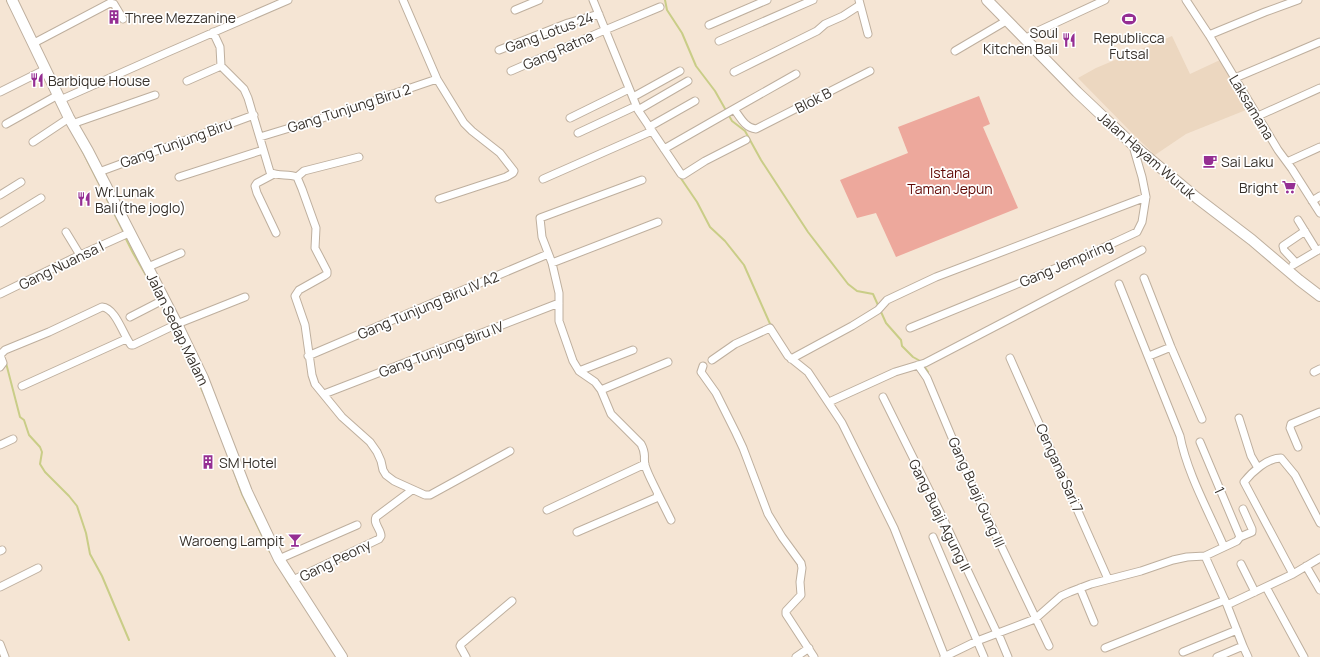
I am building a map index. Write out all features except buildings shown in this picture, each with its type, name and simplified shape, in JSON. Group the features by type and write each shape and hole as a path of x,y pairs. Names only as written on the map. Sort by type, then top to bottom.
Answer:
{"street":[{"name":"Jalan Sedap Malam","path":"12,0 34,42 42,71 68,120 99,172 126,234 148,267 161,301 206,385 247,492 279,559 342,657"},
{"path":"6,124 56,97 288,0"},
{"path":"403,0 437,79 464,123 500,153 514,171 506,176 439,199"},
{"path":"515,10 538,0"},
{"path":"593,0 637,108 681,175 746,140"},
{"path":"709,24 767,0"},
{"path":"719,42 813,0"},
{"name":"Jalan Hayam Wuruk","path":"987,0 1077,92 1132,144 1196,198 1252,240 1286,269 1319,294"},
{"path":"1026,40 1042,29 1105,0"},
{"name":"Laksamana","path":"1186,0 1209,35 1278,150 1320,214"},
{"path":"1209,35 1298,0"},
{"path":"734,72 817,31 825,24 843,16 859,3 868,34"},
{"path":"34,42 110,4 114,4 123,19"},
{"name":"Gang Ratna","path":"511,71 660,7"},
{"name":"Gang Lotus 24","path":"499,50 568,23 599,14"},
{"path":"956,51 1006,21"},
{"path":"213,32 220,47 221,66 244,89 248,98 270,172 274,174"},
{"path":"1234,78 1320,42"},
{"path":"187,81 221,66"},
{"path":"0,92 42,71"},
{"path":"632,97 680,71"},
{"name":"Blok B","path":"732,110 750,128 756,129 870,71"},
{"path":"664,150 724,114 796,74"},
{"name":"Gang Tunjung Biru 2","path":"260,137 362,106 437,79"},
{"path":"578,133 637,108 688,81"},
{"path":"1258,116 1320,88"},
{"path":"570,118 629,89"},
{"path":"33,142 68,120 155,95"},
{"path":"543,179 651,129 694,101"},
{"name":"Gang Tunjung Biru","path":"99,172 254,115"},
{"name":"Gang Jempiring","path":"910,328 1083,257 1137,232 1142,222 1146,197 1138,160 1132,144"},
{"path":"1287,162 1320,147"},
{"path":"180,177 263,150"},
{"path":"297,177 304,171 359,156"},
{"path":"276,233 255,186 257,183 274,174 292,175 297,177 302,189 316,228 315,246 327,271 324,276 297,291 295,296 305,325 308,356 312,375 315,384 342,417 370,442 377,452 386,475 394,481 428,496 510,451"},
{"path":"642,180 540,218 542,237 552,263 559,293 558,314 573,361 579,372 595,382 611,414 641,444 646,457 645,464 671,520"},
{"path":"0,195 21,182"},
{"path":"1312,201 1320,196"},
{"path":"791,359 852,326 879,309 887,300 936,277 1146,197"},
{"path":"0,223 41,198"},
{"path":"1286,269 1319,250 1298,220"},
{"path":"552,263 658,222"},
{"path":"1296,263 1284,250 1283,246 1305,231"},
{"path":"66,232 80,255"},
{"name":"Gang Nuansa I","path":"0,294 126,234"},
{"path":"829,402 895,372 921,364 1142,250"},
{"path":"148,267 181,253"},
{"name":"Gang Tunjung Biru IV A2","path":"308,356 548,254"},
{"path":"1144,278 1171,347 1202,419"},
{"path":"1119,284 1180,436 1188,464 1224,547"},
{"path":"0,367 3,363 1,353 102,307 110,309 126,339 131,345 133,345 174,326 245,297"},
{"path":"130,317 161,301"},
{"name":"Gang Tunjung Biru IV","path":"324,394 559,303"},
{"path":"712,360 735,344 770,328 791,359 808,372 829,402 845,430 894,528 944,657 977,641 1035,619 1061,596 1080,588 1141,571 1173,560 1205,556 1237,541 1240,537 1252,532 1243,509"},
{"path":"22,386 126,339"},
{"path":"1149,356 1171,347"},
{"path":"579,372 633,350"},
{"name":"Cengana Sari 7","path":"1010,358 1108,579"},
{"path":"600,390 668,362"},
{"name":"Gang Buaji Gung III","path":"921,364 971,483 1049,646"},
{"path":"703,366 701,372 716,393 736,433 768,514 782,537 801,563 801,596 785,612 814,657"},
{"name":"Gang Buaji Agung II","path":"883,397 940,512 1008,657"},
{"path":"1298,447 1290,428 1291,424 1320,412"},
{"path":"1239,418 1251,456 1258,468"},
{"path":"0,445 13,439"},
{"name":"1","path":"1200,442 1240,537"},
{"path":"1293,574 1244,483 1253,471 1274,458 1281,458 1295,475 1320,523"},
{"path":"547,510 645,464"},
{"name":"Gang Peony","path":"293,580 379,539 381,533 376,523 376,517 412,490"},
{"path":"577,532 656,498 658,494"},
{"path":"279,559 357,525"},
{"path":"933,537 984,657"},
{"path":"1205,556 1248,657"},
{"path":"1105,648 1255,592 1293,574 1320,558"},
{"path":"1241,564 1255,592"},
{"path":"1306,566 1320,590"},
{"path":"0,587 38,568"},
{"path":"1266,587 1304,657"},
{"path":"1080,588 1094,622"},
{"path":"466,657 460,646 461,644 512,601"},
{"path":"1183,652 1237,630"},
{"path":"0,644 5,657"},
{"path":"1216,657 1243,646"},
{"path":"796,657 809,648"}],"shaded area":[{"path":"1172,36 1190,74 1220,60 1251,108 1186,134 1149,159 1152,152 1078,78 1096,68"}],"green space":[{"name":"Istana Taman Jepun","path":"979,96 990,124 983,127 1018,208 896,257 876,213 857,218 840,180 908,153 898,127"}],"waterway":[{"path":"7,0 9,4"},
{"path":"665,0 667,10 682,33 696,66 715,91 732,121 745,131 761,160 808,232 848,284 857,291 873,294 886,323 901,340 902,346 913,357 922,362"},
{"path":"54,98 124,233"},
{"path":"680,177 697,202 710,227 725,241 744,265 771,326"},
{"path":"125,237 154,289"},
{"path":"175,331 207,401"},
{"path":"6,363 20,417 24,420 29,435 40,447 42,452 40,464 45,472 77,506 86,533 90,554 102,576 129,640"},
{"path":"924,366 928,372"},
{"path":"233,469 242,494 270,552"},
{"path":"286,579 291,587"}],"place":[{"name":"Three Mezzanine","path":"114,17"},
{"name":"Republicca Futsal","path":"1129,19"},
{"name":"Soul Kitchen Bali","path":"1069,40"},
{"name":"Barbique House","path":"37,80"},
{"name":"Sai Laku","path":"1210,161"},
{"name":"Bright","path":"1289,187"},
{"name":"Wr.Lunak Bali(the joglo)","path":"84,199"},
{"name":"SM Hotel","path":"208,462"},
{"name":"Waroeng Lampit","path":"295,540"}]}
